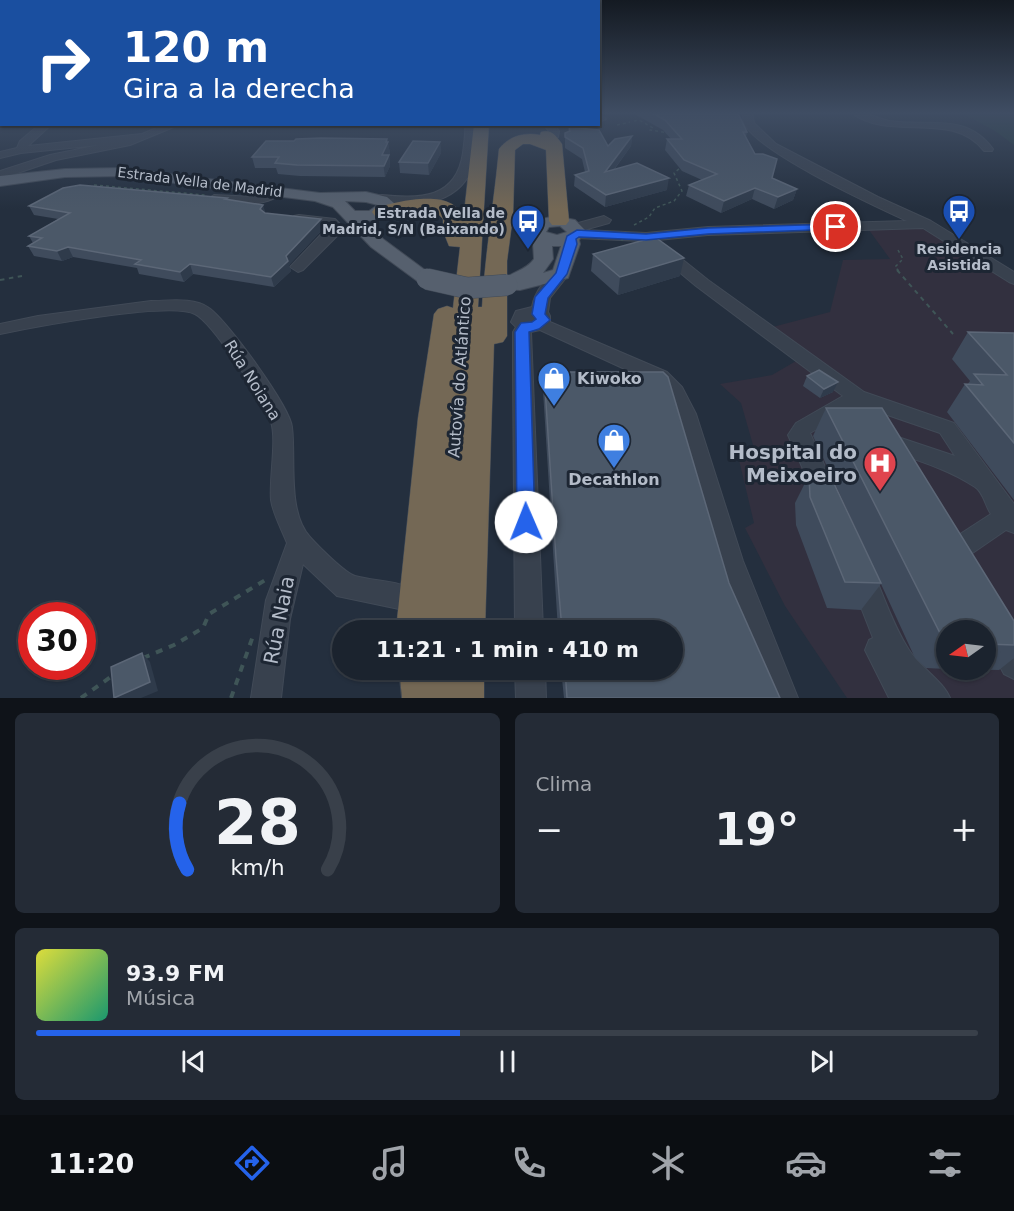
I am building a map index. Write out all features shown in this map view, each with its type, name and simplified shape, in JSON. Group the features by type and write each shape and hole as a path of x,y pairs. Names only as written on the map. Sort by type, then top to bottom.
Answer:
{"highway":[{"name":"Autovía do Atlántico","path":"438,620 480,145"},
{"name":"Autovía do Atlántico","path":"464,620 492,145"},
{"path":"466,590 490,459 496,261 503,216 507,149 513,145"},
{"path":"553,145 570,230"},
{"path":"418,620 433,418 466,170"},
{"path":"380,209 418,204 440,206 453,218 453,231 457,241"},
{"path":"423,680 425,698"},
{"path":"430,698 432,680"},
{"path":"461,698 462,680"}],"main road":[{"name":"Estrada Vella de Madrid","path":"0,179 105,172 138,173 317,197 360,198 380,209"},
{"name":"Estrada Vella de Madrid","path":"317,197 339,204 377,243 428,279 456,287 477,289 534,281 561,274"},
{"path":"346,212 350,201 360,198"},
{"path":"366,233 371,219 380,209"},
{"name":"Estrada Vella de Madrid","path":"346,212 363,217 380,209"},
{"path":"534,281 551,264 552,257 542,243 553,240 570,230 571,244 561,274"},
{"name":"Estrada Vella de Madrid","path":"507,285 529,275 544,261 542,243"}],"street":[{"path":"21,150 24,145"},
{"path":"0,155 21,150 72,145"},
{"path":"16,170 54,157 118,145"},
{"path":"380,209 441,195 452,188 466,170 469,145"},
{"path":"771,145 873,200 926,224 1014,279"},
{"path":"985,145 988,150"},
{"name":"Estrada Vella de Madrid","path":"0,179 16,170 47,175"},
{"path":"206,197 258,201 271,196"},
{"path":"285,218 330,222 335,226 334,231 298,267"},
{"path":"570,230 604,220"},
{"path":"570,230 646,237 708,231 926,224"},
{"path":"646,237 702,282 857,397 947,428 1014,524"},
{"path":"529,620 522,332 532,320 542,297 561,274"},
{"path":"532,320 531,295 534,281"},
{"name":"Rúa Noiana","path":"0,329 38,321 151,306 189,306 203,311 229,340 271,402 282,424 283,502 299,543 346,586 399,596"},
{"path":"532,320 642,367 660,377 675,392 686,414 737,580 783,698"},
{"path":"857,397 898,468"},
{"path":"837,520 799,435 803,428 857,397"},
{"path":"882,440 963,468 977,476 1005,515 999,522 949,555"},
{"name":"Rúa Naia","path":"266,698 271,639 279,596 299,543"},
{"path":"851,552 903,669 914,683 935,698"},
{"path":"985,615 1014,664"},
{"path":"879,650 906,698"},
{"path":"530,680 531,698"}],"path":[{"path":"622,241 623,230 649,217 655,208 674,203 678,199 682,191 674,173 681,167"},
{"path":"94,185 206,197"},
{"path":"898,250 903,259 895,267 953,334"},
{"path":"0,280 22,276"},
{"path":"134,662 174,645 203,628 209,614 274,574"},
{"path":"81,698 115,674"}],"shaded area":[{"name":"Hospital do Meixoeiro","path":"920,228 934,233 1014,284 1014,698 847,698 785,606 745,528 754,523 739,460 755,452 741,403 720,384 772,375 796,361 757,331 830,312 843,260 890,259 869,230"}],"building":[{"path":"263,145 387,145 382,155 389,155 384,166 297,165 275,163 279,157 252,157"},
{"path":"411,145 439,145 428,163 399,162"},
{"path":"577,145 626,145 605,172 637,163 669,178 606,195 575,175 589,171 583,148"},
{"path":"672,145 750,145 755,154 777,159 772,178 797,189 778,197 755,188 724,201 689,185 717,174 684,160"},
{"path":"80,185 227,198 225,199 263,205 260,209 265,213 321,219 286,256 288,261 271,277 190,264 180,272 135,264 141,260 68,247 57,251 28,246 42,238 29,236 70,213 29,206 63,188"},
{"path":"655,237 684,258 620,277 593,254"},
{"path":"968,332 1014,333 1014,443 965,384 983,385 974,374 1007,375"},
{"path":"819,370 838,382 824,389 807,376"},
{"path":"544,372 663,372 668,377 729,583 780,698 567,698 566,680 683,680 683,620 561,620"},
{"path":"826,408 882,408 1014,621 1014,645 996,644 996,620 936,620 936,625"},
{"path":"809,475 830,475 881,583 845,582 810,497"},
{"path":"142,653 150,682 114,698 111,667"}],"place":[{"name":"Residencia Asistida","path":"959,240"},
{"name":"Estrada Vella de Madrid, S/N (Baixando)","path":"528,250"},
{"name":"Kiwoko","path":"554,407"},
{"name":"Decathlon","path":"614,469"},
{"name":"Hospital do Meixoeiro","path":"880,492"}],"route":[{"path":"526,522 522,332 525,326 534,327 541,324 543,320 539,314 542,297 551,289 561,274 571,244 570,239 577,234 646,237 708,231 836,227"}]}
